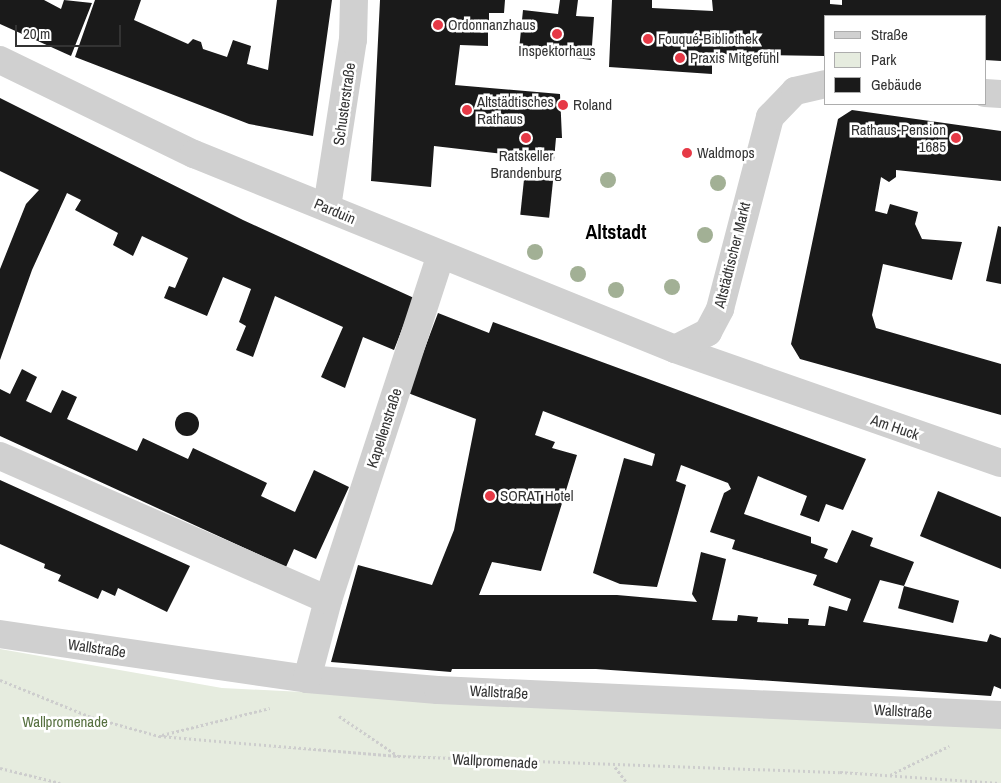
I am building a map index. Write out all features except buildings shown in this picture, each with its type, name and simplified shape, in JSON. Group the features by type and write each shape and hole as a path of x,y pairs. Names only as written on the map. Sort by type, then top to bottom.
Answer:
{"street":[{"name":"Schusterstraße","path":"327,207 353,40 354,0"},
{"name":"Parduin","path":"0,60 194,154 327,207 440,257 675,349"},
{"name":"Altstädtischer Markt","path":"675,349 708,332 720,309 770,117 795,91 824,84"},
{"path":"986,93 1001,94"},
{"name":"Kapellenstraße","path":"307,679 328,600 440,257"},
{"name":"Am Huck","path":"675,349 789,392 1001,463"},
{"path":"0,456 328,600"},
{"name":"Wallstraße","path":"0,634 307,679 438,690 1001,715"}],"path":[{"path":"159,736 305,699 307,679"},
{"name":"Wallpromenade","path":"0,680 91,716 159,736 398,756 614,767 890,775 1000,783"},
{"path":"334,712 398,756"},
{"path":"890,775 958,742"},
{"path":"614,767 627,783"},
{"path":"0,768 60,783"}],"green space":[{"name":"Wallpromenade","path":"0,649 222,688 1001,727 1001,783 0,783"}],"place":[{"name":"Ordonnanzhaus","path":"438,25"},
{"name":"Inspektorhaus","path":"557,34"},
{"name":"Fouqué-Bibliothek","path":"648,39"},
{"name":"Praxis Mitgefühl","path":"680,58"},
{"name":"Roland","path":"563,105"},
{"name":"Altstädtisches Rathaus","path":"467,110"},
{"name":"Ratskeller Brandenburg","path":"526,138"},
{"name":"Rathaus-Pension 1685","path":"956,138"},
{"name":"Waldmops","path":"687,153"},
{"name":"SORAT Hotel","path":"490,496"}],"district":[{"name":"Altstadt","path":"616,231"}]}
